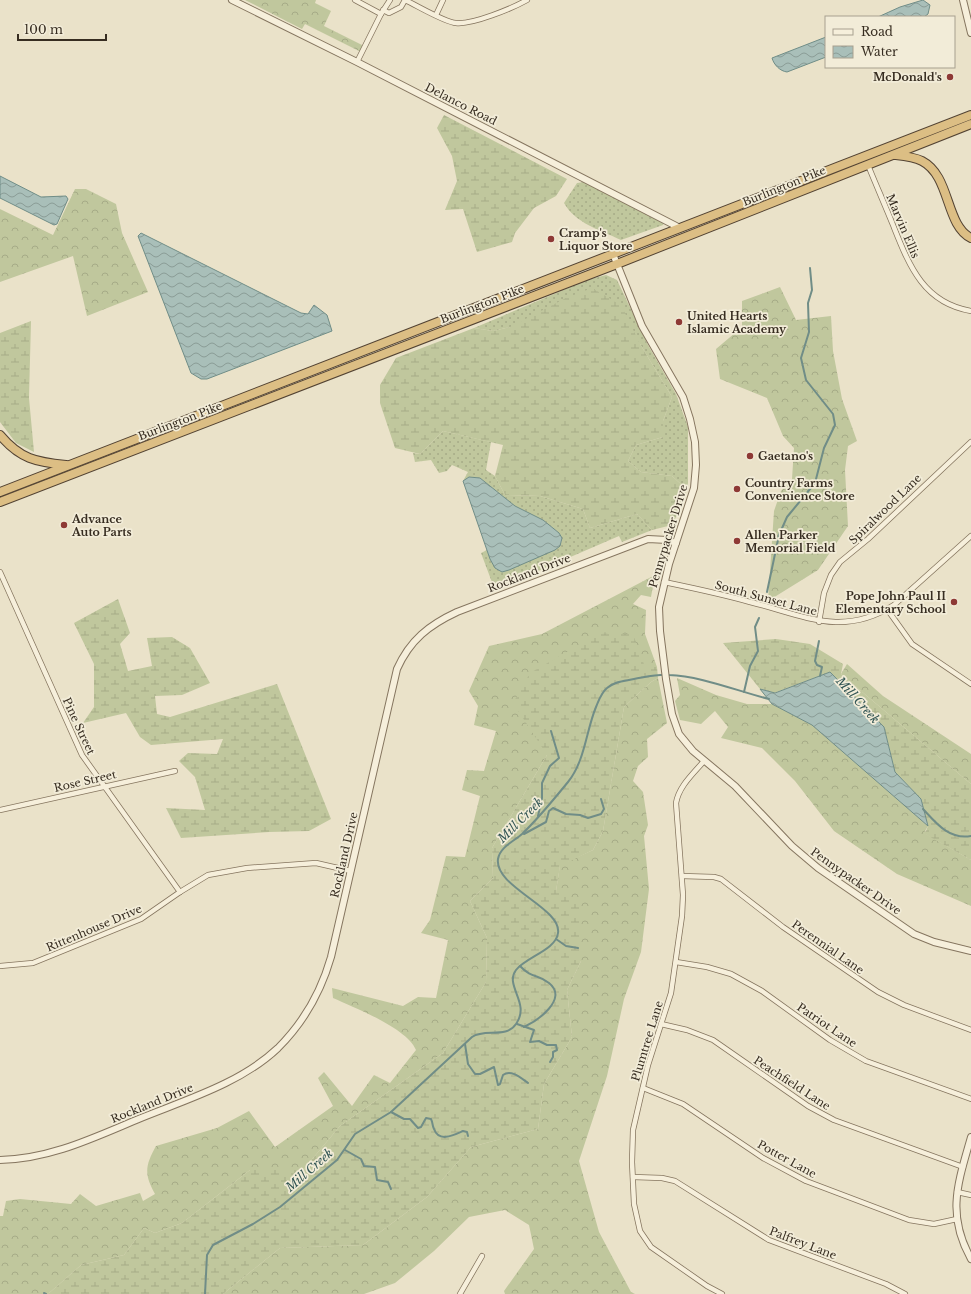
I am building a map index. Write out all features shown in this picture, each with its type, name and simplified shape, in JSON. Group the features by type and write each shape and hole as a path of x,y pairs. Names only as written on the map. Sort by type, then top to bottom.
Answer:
{"highway":[{"name":"Burlington Pike","path":"0,492 430,323 613,254 971,114"},
{"name":"Burlington Pike","path":"0,502 617,264 971,124"},
{"path":"894,154 913,158 930,166 941,183 962,230 971,238"},
{"path":"0,435 14,450 23,456 34,460 69,465"}],"street":[{"name":"Delanco Road","path":"232,0 357,62 680,228"},
{"path":"355,0 382,12 389,13 401,7 405,0 455,24 467,22 518,5 527,0"},
{"path":"357,62 382,12 390,0"},
{"path":"436,15 443,0"},
{"path":"963,0 971,33"},
{"name":"Marvin Ellis","path":"868,165 909,265 930,292 947,305 971,311"},
{"name":"Pennypacker Drive","path":"613,254 642,326 678,387 687,408 693,431 696,453 694,488 664,582 659,607 664,667 672,714 679,734 704,761 735,786 792,846 818,868 914,934 939,944 971,951"},
{"name":"Spiralwood Lane","path":"819,622 826,586 831,575 840,562 868,539 971,442"},
{"name":"South Sunset Lane","path":"664,582 735,598 819,622 856,620 872,616 887,609 914,588 971,536"},
{"name":"Rockland Drive","path":"0,1160 37,1157 83,1142 220,1086 251,1069 269,1055 285,1040 304,1017 321,986 332,953 394,681 401,659 413,641 429,627 447,617 648,539 667,540 676,543"},
{"name":"Pine Street","path":"0,572 77,746 103,786 180,892"},
{"path":"887,609 912,644 971,684"},
{"name":"Plumtree Lane","path":"704,761 685,783 677,799 683,904 671,992 642,1088 633,1130 633,1177 634,1204 637,1222 645,1239 651,1247 707,1286 722,1294"},
{"name":"Rose Street","path":"0,810 174,771"},
{"name":"Rittenhouse Drive","path":"0,966 33,963 106,935 141,919 208,875 247,868 316,863 351,871"},
{"name":"Perennial Lane","path":"682,876 714,877 721,879 783,927 878,992 904,1005 971,1030"},
{"name":"Patriot Lane","path":"676,962 707,967 738,977 762,991 837,1045 866,1061 971,1099"},
{"name":"Peachfield Lane","path":"661,1024 687,1030 712,1040 808,1106 834,1120 963,1167"},
{"name":"Potter Lane","path":"642,1088 683,1104 763,1158 806,1181 909,1220 934,1224 957,1218"},
{"path":"971,1137 955,1202 963,1242 971,1259"},
{"name":"Palfrey Lane","path":"633,1177 662,1178 676,1181 765,1238 886,1284 905,1294"},
{"path":"957,1192 971,1195"},
{"path":"460,1294 482,1256"}],"green space":[{"path":"245,0 316,0 315,3 331,11 324,26 364,46 361,52 305,24 302,29"},
{"path":"444,115 567,179 556,196 534,208 515,233 512,242 477,252 463,209 445,210 457,181 452,156 437,128"},
{"path":"584,182 664,223 663,225 621,240 581,221 564,203 577,183"},
{"path":"75,189 86,189 116,204 122,233 148,292 87,316 73,256 0,282 0,209 53,235"},
{"path":"606,275 617,280 648,345 676,394 688,427 688,483 684,501 683,486 672,476 641,472 628,461 636,445 663,437 663,421 672,397 640,344 510,327 493,331 474,328 587,280"},
{"path":"780,287 796,320 831,316 833,351 842,399 857,441 848,446 845,470 848,526 818,570 768,601 774,511 781,491 792,479 794,448 783,436 767,398 720,379 716,349 742,327 742,301"},
{"path":"592,288 621,305 640,344 672,397 663,421 663,437 636,445 628,461 641,472 672,476 683,486 684,501 672,525 652,530 637,514 590,528 583,509 540,496 505,495 495,476 503,445 443,431 420,454 395,448 380,403 380,385 396,358 474,328 493,331 510,327 566,298"},
{"path":"31,321 29,398 34,452 16,443 0,422 0,333"},
{"path":"443,431 491,442 486,470 495,476 505,495 540,496 583,509 590,528 637,514 652,530 622,542 619,536 501,587 493,585 481,553 487,550 495,568 502,572 560,546 562,539 559,533 543,520 515,506 480,478 469,477 463,481 468,472 452,465 447,471 439,473 431,460 415,462 413,453 420,454"},
{"path":"655,575 651,597 641,595 633,604 646,610 645,634 657,667 645,667 547,755 492,848 493,878 470,901 487,938 486,982 443,1053 340,1126 303,1170 250,1170 182,1223 155,1233 144,1228 124,1255 81,1265 48,1294 0,1294 0,1216 3,1216 6,1201 20,1199 71,1204 80,1194 96,1206 140,1193 143,1201 155,1194 149,1181 147,1170 156,1146 217,1128 249,1111 275,1147 333,1106 318,1078 324,1072 352,1106 374,1075 390,1083 416,1050 411,1042 392,1027 367,1013 333,998 332,988 403,1006 418,997 436,998 448,940 421,933 430,920 446,856 465,857 480,796 462,790 467,770 484,771 496,731 474,725 478,706 469,691 489,646 542,634"},
{"path":"118,599 130,633 120,644 128,671 152,666 147,638 172,637 190,648 210,683 182,695 155,696 157,714 170,717 277,684 331,819 309,831 181,838 166,808 205,810 195,777 179,761 188,753 217,754 223,739 151,745 140,737 126,713 83,723 94,707 94,664 74,623"},
{"path":"600,633 633,634 645,667 657,667 658,678 651,682 624,707 603,831 593,850 560,866 556,891 581,906 581,961 567,990 572,1037 544,1084 538,1129 471,1147 427,1197 363,1245 280,1248 223,1294 48,1294 81,1265 124,1255 144,1228 155,1233 182,1223 250,1170 303,1170 340,1126 443,1053 486,982 487,938 470,901 493,878 492,848 547,755 513,703 530,673"},
{"path":"776,639 810,644 843,664 841,674 971,784 971,860 923,833 926,831 928,826 921,799 895,772 884,727 830,672 774,693 760,689 723,643"},
{"path":"847,664 883,696 971,754 971,784 841,674"},
{"path":"658,678 667,723 647,739 648,757 638,766 633,781 643,792 648,825 644,836 649,889 641,952 624,999 607,1076 579,1161 599,1232 631,1292 635,1294 505,1294 504,1291 534,1249 529,1225 505,1210 469,1217 434,1251 395,1283 364,1294 223,1294 280,1248 363,1245 427,1197 471,1147 538,1129 544,1084 572,1037 567,990 581,961 556,891 560,865 593,850 603,831 624,707 651,682"},
{"path":"677,678 716,695 747,704 772,704 812,725 928,826 924,833 971,860 971,906 897,874 834,831 795,781 762,748 721,738 728,727 715,711 701,724 680,720 675,701 680,695"}],"water":[{"path":"923,0 930,5 928,14 925,16 880,16 900,7"},
{"path":"825,37 825,57 787,72 780,69 772,58"},
{"path":"0,176 41,197 66,196 68,199 57,224 54,225 0,198"},
{"path":"141,233 301,313 308,314 314,305 327,315 332,331 207,379 201,379 191,373 138,236"},
{"path":"469,477 480,478 515,506 543,520 559,533 562,538 560,546 555,550 509,570 502,572 495,568 490,559 463,481"},
{"path":"830,672 884,727 895,772 921,799 928,826 812,725 772,704 760,689 775,693"}],"waterway":[{"path":"767,592 779,535 787,517 815,483 824,448 835,425 833,414 806,380 801,358 809,332 808,303 812,290 810,268"},
{"path":"744,692 750,666 758,651 755,627 759,618"},
{"path":"819,641 815,661 817,665 822,667 820,676"},
{"name":"Mill Creek","path":"205,1294 207,1255 213,1245 253,1224 280,1207 337,1160 355,1134 391,1112 472,1037 477,1034 507,1031 516,1024 520,1016 521,1009 513,982 513,976 521,965 552,944 558,933 556,924 550,915 506,879 500,869 498,859 499,855 504,848 522,834 534,822 574,774 582,755 596,707 605,690 613,684 620,682 652,676 669,675 694,678 769,699"},
{"path":"538,816 542,798 542,783 550,766 559,758 551,731"},
{"path":"524,834 546,822 549,811 553,808 566,814 580,815 588,818 601,814 604,809 601,799"},
{"name":"Mill Creek","path":"923,809 938,825 950,833 963,837 971,836"},
{"path":"556,939 566,946 578,948"},
{"path":"520,966 528,973 542,978 549,983 554,989 555,996 549,1009 543,1015 524,1027"},
{"path":"517,1024 534,1030 530,1042 539,1041 547,1045 556,1045 557,1050 553,1052 553,1057 550,1062"},
{"path":"465,1044 468,1064 475,1074 480,1074 494,1067 498,1085 500,1084 503,1075 506,1073 516,1075 528,1083"},
{"path":"391,1112 404,1119 410,1119 418,1128 421,1127 426,1118 431,1119 434,1129 439,1136 447,1137 463,1131 467,1132 468,1136"},
{"path":"345,1150 361,1159 364,1166 375,1167 377,1180 388,1182 391,1189"}],"place":[{"name":"McDonald's","path":"950,77"},
{"name":"Cramp's Liquor Store","path":"551,239"},
{"name":"United Hearts Islamic Academy","path":"679,322"},
{"name":"Gaetano's","path":"750,456"},
{"name":"Country Farms Convenience Store","path":"737,489"},
{"name":"Advance Auto Parts","path":"64,525"},
{"name":"Allen Parker Memorial Field","path":"737,541"},
{"name":"Pope John Paul II Elementary School","path":"954,602"}]}
